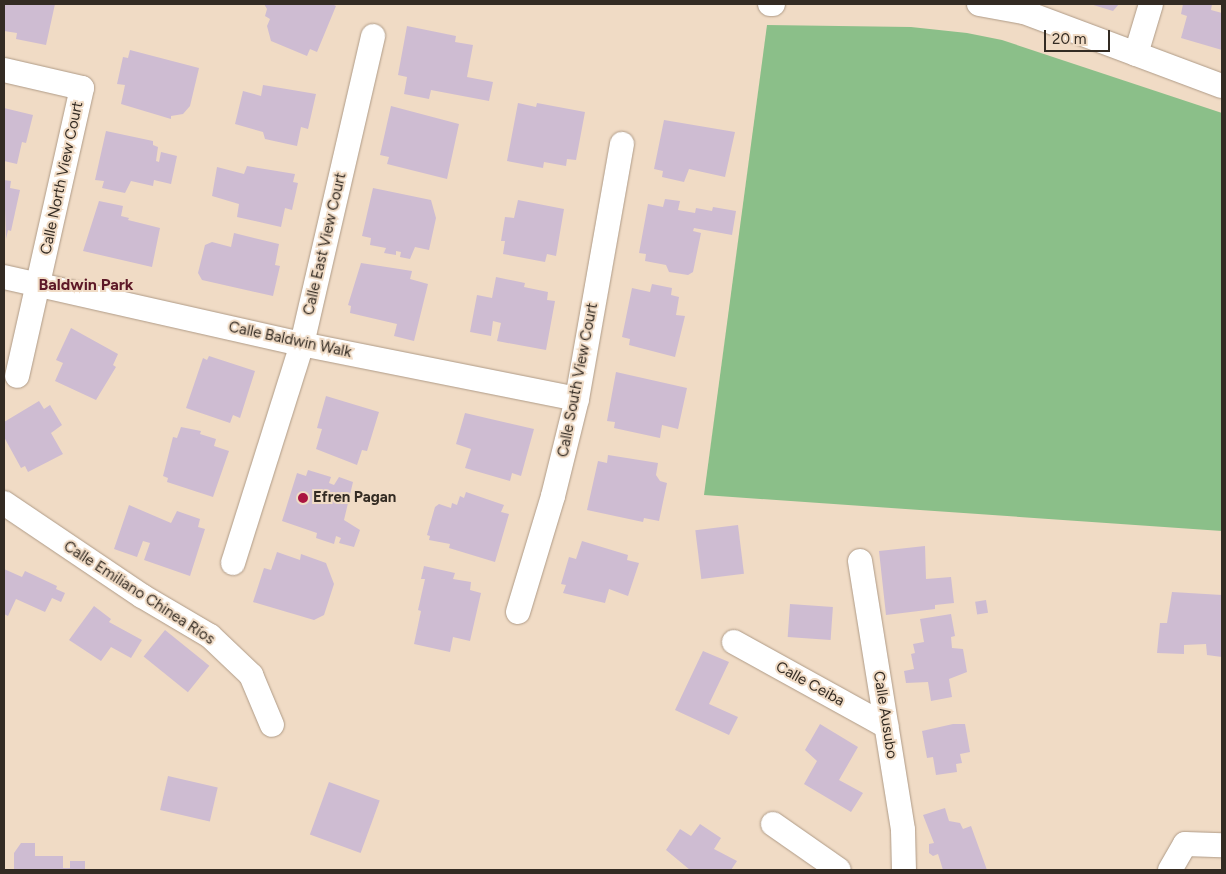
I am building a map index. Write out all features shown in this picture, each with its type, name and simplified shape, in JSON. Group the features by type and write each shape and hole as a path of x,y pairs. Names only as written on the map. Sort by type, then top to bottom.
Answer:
{"street":[{"path":"979,4 1024,12 1222,86"},
{"path":"1136,54 1151,4"},
{"name":"Calle East View Court","path":"233,563 302,344 373,36"},
{"name":"Calle North View Court","path":"4,70 82,88 17,376"},
{"name":"Calle South View Court","path":"518,612 553,496 577,399 622,144"},
{"name":"Calle Baldwin Walk","path":"4,277 302,344 577,399"},
{"name":"Calle Emiliano Chinea Ríos","path":"4,503 135,591 210,636 251,675 272,725"},
{"name":"Calle Ausubo","path":"860,560 903,830 904,870"},
{"name":"Calle Ceiba","path":"734,642 886,726"},
{"path":"773,824 839,870"},
{"path":"1170,870 1185,844 1222,845"}],"green space":[{"path":"767,25 911,27 967,33 1002,40 1222,113 1222,531 704,495"}],"building":[{"path":"4,4 55,4 46,45 16,39 17,33 4,31"},
{"path":"264,4 332,4 336,6 317,52 310,49 307,56 271,41 267,26 270,19 265,16 267,9"},
{"path":"1090,4 1119,4 1113,11"},
{"path":"1183,4 1212,4 1211,10 1222,13 1222,50 1181,38 1187,16 1181,14"},
{"path":"407,26 456,36 455,42 473,45 467,77 493,82 489,101 431,90 429,99 404,94 407,77 398,75"},
{"path":"130,50 199,68 190,106 183,114 171,116 171,119 121,104 125,85 117,84 123,57 128,58"},
{"path":"263,85 316,94 308,129 301,127 297,146 265,139 263,132 235,124 243,91 261,96"},
{"path":"518,103 536,107 537,103 585,112 576,160 567,159 566,166 544,162 543,168 507,161"},
{"path":"391,106 459,124 447,179 387,164 389,157 380,155"},
{"path":"4,108 33,115 26,143 22,142 17,164 4,161"},
{"path":"664,120 735,132 725,177 689,169 684,182 662,177 663,171 654,169"},
{"path":"106,131 153,141 153,145 158,147 156,161 159,162 161,152 177,156 171,184 154,180 153,186 131,181 125,193 102,188 104,181 95,180"},
{"path":"247,166 295,174 293,182 298,183 292,210 285,208 281,227 237,217 239,204 212,196 217,167 244,174"},
{"path":"4,180 11,181 10,188 20,190 11,231 8,230 6,239"},
{"path":"373,188 431,200 436,218 429,250 415,247 410,259 400,257 401,252 396,251 396,255 384,253 386,248 370,245 371,238 362,236"},
{"path":"665,199 680,201 678,210 695,213 696,208 712,211 713,207 736,211 732,235 694,228 693,231 701,233 693,272 688,275 669,272 666,265 645,261 646,254 639,253 648,204 663,207"},
{"path":"518,200 564,209 556,256 547,254 545,262 503,254 505,241 501,241 505,217 514,218"},
{"path":"99,201 123,206 121,216 129,218 128,220 160,228 152,267 83,251"},
{"path":"234,233 279,244 275,265 280,266 273,296 202,280 198,273 205,245 212,242 231,247"},
{"path":"361,263 412,271 410,279 428,284 414,341 394,336 397,324 350,313 351,306 348,305"},
{"path":"496,277 525,283 524,287 548,292 547,300 555,301 546,350 497,341 501,323 493,321 491,336 470,332 477,295 492,298"},
{"path":"652,284 672,288 671,295 679,297 676,315 685,316 675,357 629,345 630,339 622,337 632,288 650,292"},
{"path":"71,328 118,354 113,365 116,367 96,400 55,381 63,363 56,360"},
{"path":"209,356 255,371 240,418 233,415 230,423 186,408 203,358 207,360"},
{"path":"616,372 687,388 678,429 662,425 660,438 614,428 615,422 607,421"},
{"path":"326,396 379,412 367,451 362,450 357,465 316,449 322,429 317,428"},
{"path":"39,401 44,409 50,405 62,425 51,433 63,454 28,472 25,466 21,468 4,437 4,422"},
{"path":"465,413 534,429 521,476 512,473 510,481 465,468 471,449 456,444"},
{"path":"181,427 201,431 200,434 216,439 214,446 229,451 213,497 167,482 168,478 163,476 173,437 177,438"},
{"path":"608,455 658,463 656,475 660,481 667,483 659,521 644,518 643,522 587,510 598,461 607,463"},
{"path":"308,470 331,477 329,483 334,485 339,477 353,482 344,520 360,530 354,547 339,543 341,538 336,536 334,544 316,538 317,533 282,521 297,473 306,476"},
{"path":"466,492 504,505 501,512 509,514 495,562 449,548 450,544 429,540 430,536 427,535 435,507 439,504 451,508 452,503 457,505 460,496 464,498"},
{"path":"129,505 171,523 177,511 200,519 198,527 205,529 190,576 144,560 150,543 143,541 137,557 114,549"},
{"path":"738,525 744,574 701,579 695,530"},
{"path":"582,541 628,555 627,560 639,563 628,596 609,589 605,603 563,593 566,585 561,584 569,557 576,559"},
{"path":"925,546 926,579 951,577 954,603 935,605 935,609 886,615 879,551"},
{"path":"277,552 300,560 301,554 326,563 334,584 324,615 314,620 253,602 264,568 271,570"},
{"path":"424,566 455,573 453,579 471,582 470,590 481,593 470,641 453,637 450,652 414,644 421,611 418,610 425,579 421,579"},
{"path":"4,569 22,577 25,571 57,586 56,589 65,593 61,602 52,598 45,612 16,599 8,616 4,614"},
{"path":"1172,592 1222,595 1222,657 1207,655 1206,644 1184,645 1184,654 1157,653 1160,623 1167,623"},
{"path":"986,600 988,613 977,615 975,602"},
{"path":"790,604 833,607 831,640 788,637"},
{"path":"94,606 111,619 109,622 142,640 131,658 111,647 101,661 69,640"},
{"path":"951,614 955,636 951,637 952,648 963,649 967,672 949,679 952,697 931,701 928,682 906,683 904,671 914,669 911,654 915,653 913,644 924,642 920,619"},
{"path":"165,630 209,666 188,692 144,656"},
{"path":"703,651 729,662 709,704 738,717 729,735 675,710"},
{"path":"820,724 858,747 839,780 863,793 851,812 804,784 817,761 805,750"},
{"path":"953,724 965,724 970,752 960,754 962,763 956,764 957,772 936,775 933,757 927,758 922,731"},
{"path":"168,776 218,787 210,822 160,810"},
{"path":"329,782 380,800 361,853 310,835"},
{"path":"945,808 949,821 960,823 963,829 971,826 987,870 943,870 938,854 933,856 929,853 929,844 934,843 923,815"},
{"path":"700,824 721,838 714,849 737,861 731,870 690,870 666,850 680,829 691,836"},
{"path":"21,843 35,843 35,856 63,856 63,868 70,868 70,861 85,861 85,870 14,870 14,853"}],"place":[{"name":"Efren Pagan","path":"303,498"}],"district":[{"name":"Baldwin Park","path":"86,285"}]}
